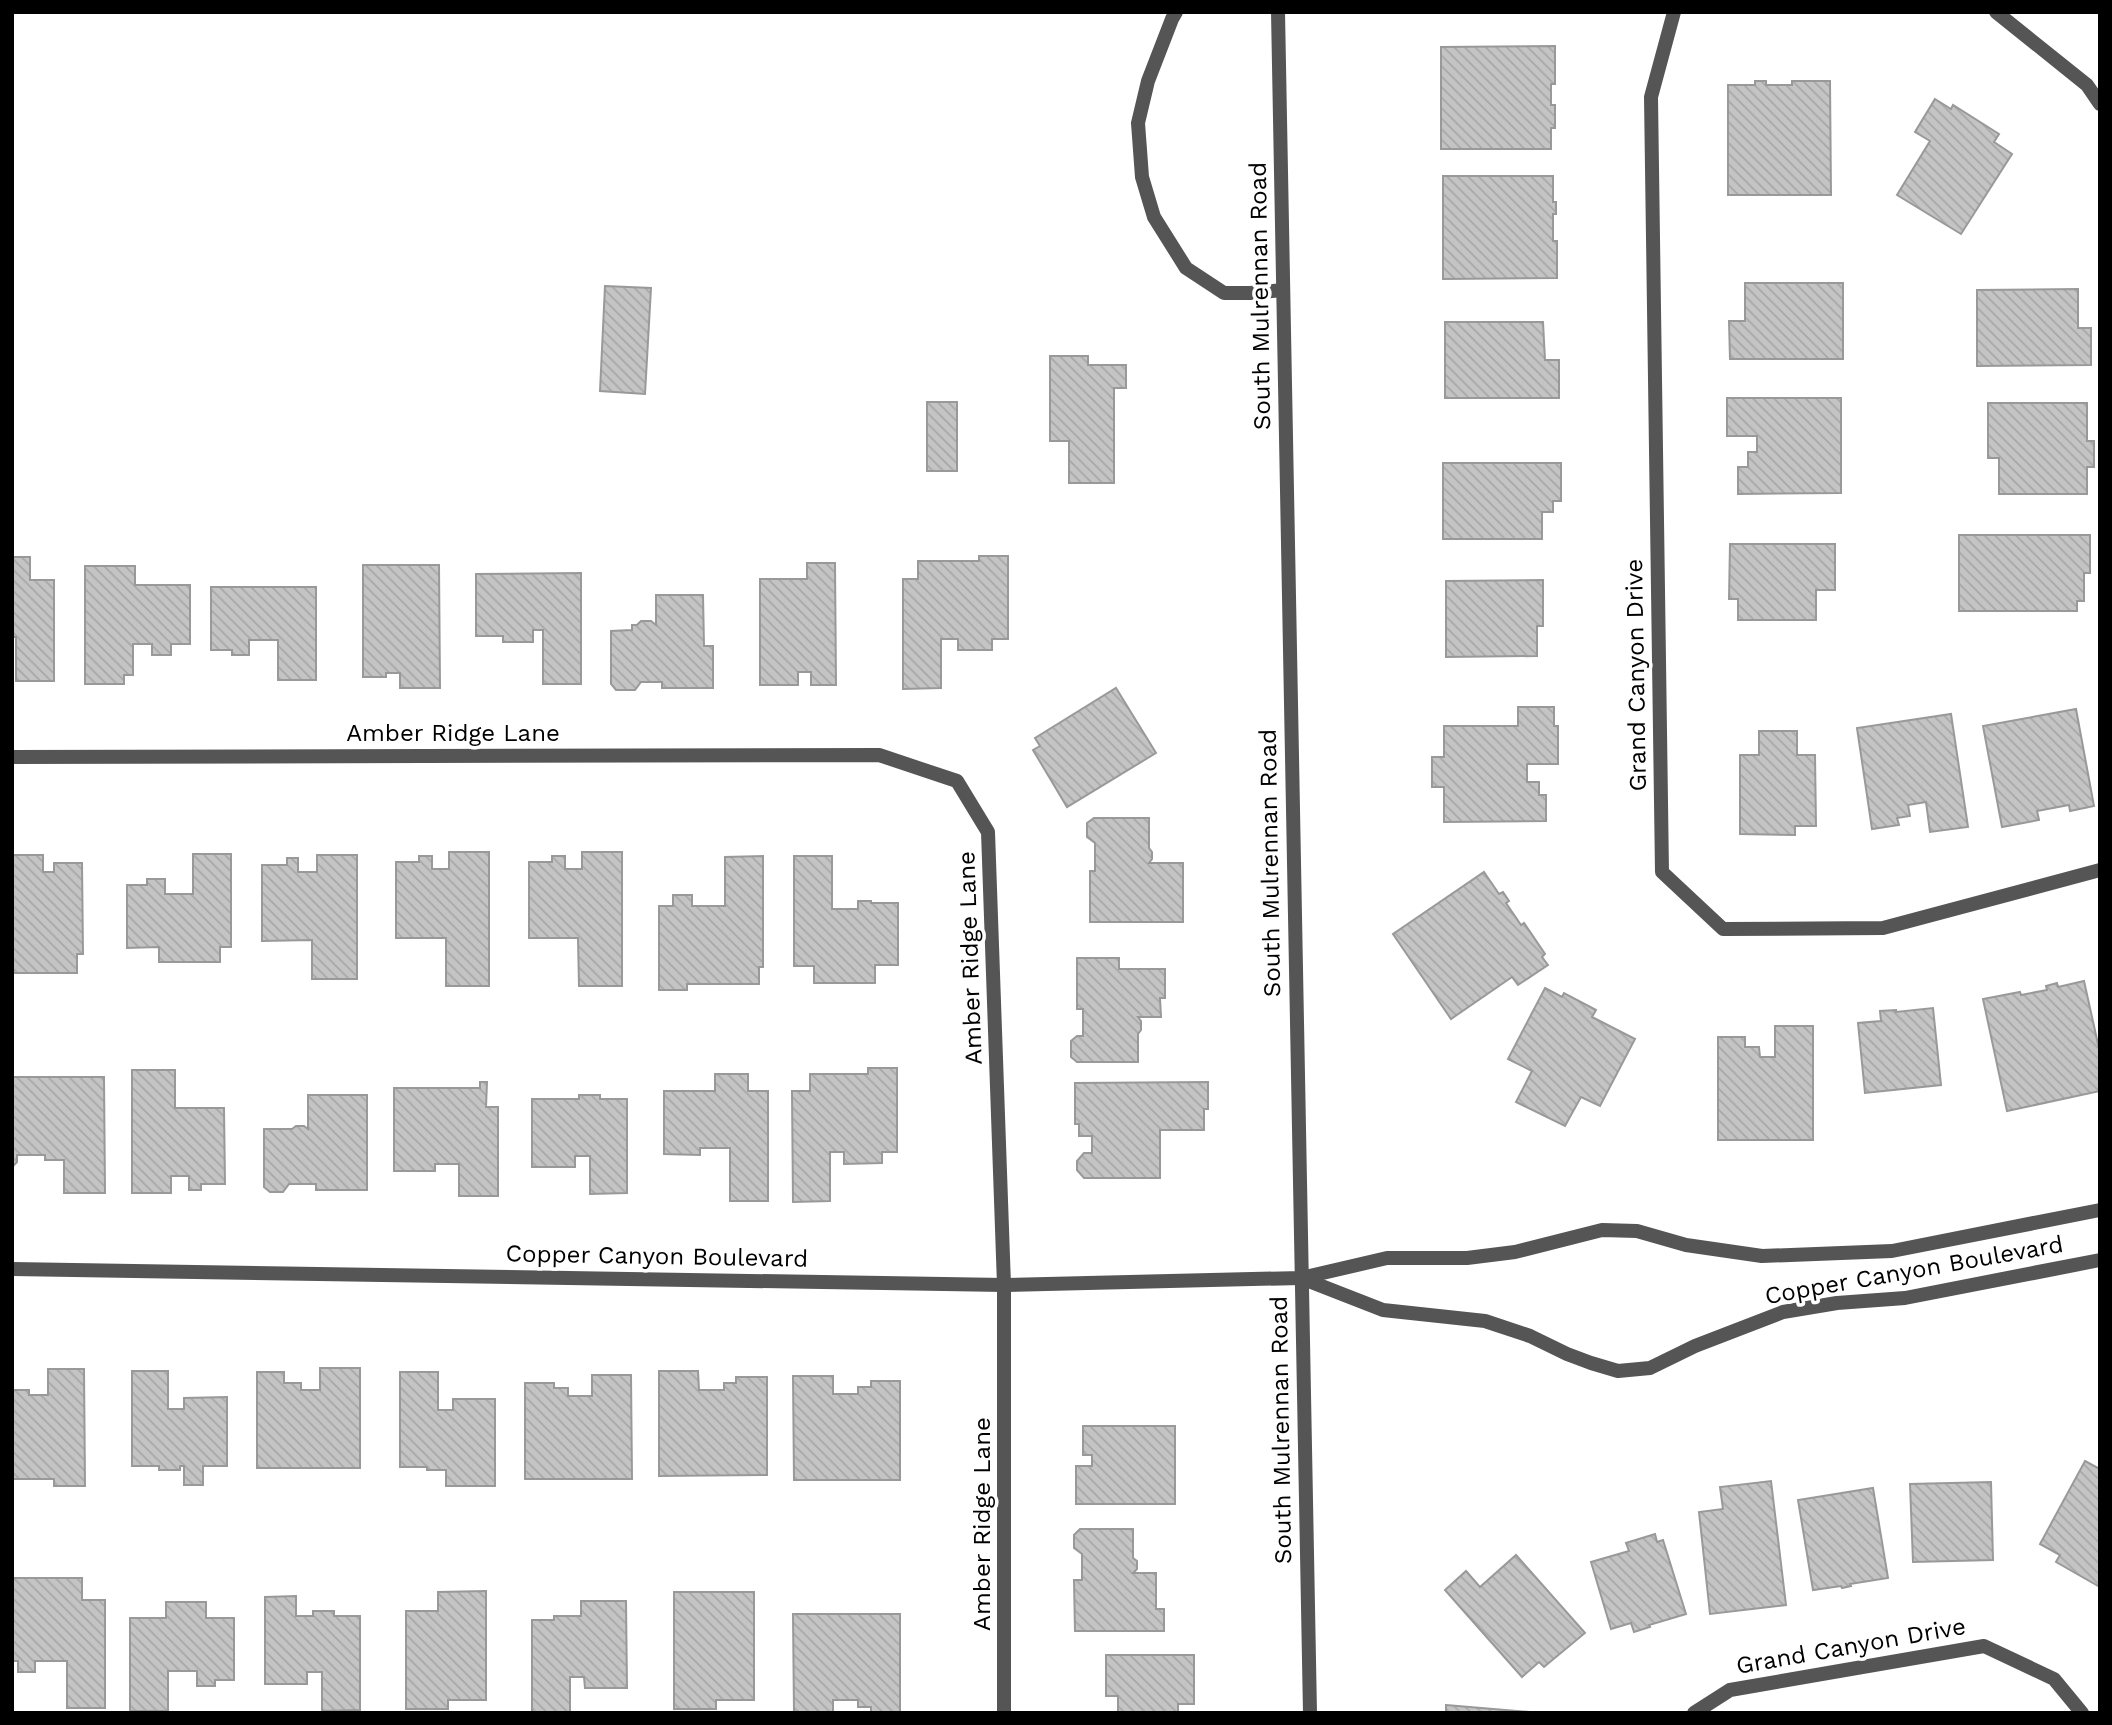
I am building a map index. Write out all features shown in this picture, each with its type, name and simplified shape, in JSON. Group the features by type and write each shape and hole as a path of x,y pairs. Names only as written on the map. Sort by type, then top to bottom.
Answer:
{"street":[{"path":"1176,12 1148,81 1138,123 1142,177 1154,217 1186,268 1224,293 1283,290"},
{"name":"South Mulrennan Road","path":"1278,12 1310,1713"},
{"name":"Grand Canyon Drive","path":"1674,12 1651,97 1662,872 1723,929 1883,928 2100,870"},
{"path":"1996,12 2087,85 2100,103"},
{"name":"Amber Ridge Lane","path":"12,757 879,755 957,781 988,832 1004,1285 1004,1713"},
{"name":"Copper Canyon Boulevard","path":"12,1269 1004,1285 1301,1278 1387,1258 1467,1258 1515,1252 1602,1230 1637,1231 1686,1245 1762,1256 1892,1251 2100,1210"},
{"name":"Copper Canyon Boulevard","path":"1301,1278 1383,1310 1485,1321 1618,1371 1650,1368 1696,1346 1783,1312 1837,1303 1905,1298 2100,1260"},
{"name":"Grand Canyon Drive","path":"1694,1713 1730,1690 1984,1646 2054,1679 2082,1713"}],"building":[{"path":"1555,46 1555,84 1551,84 1551,105 1555,105 1555,128 1551,128 1551,149 1441,149 1441,47"},
{"path":"1755,81 1766,81 1766,85 1792,85 1792,81 1830,81 1831,195 1728,195 1728,85 1755,85"},
{"path":"1935,99 1951,109 1953,105 1999,134 1994,142 2012,154 1961,234 1897,195 1930,141 1915,132"},
{"path":"1443,176 1553,176 1556,214 1553,214 1553,241 1557,241 1557,278 1443,279"},
{"path":"1745,283 1843,283 1843,359 1730,359 1729,321 1745,321"},
{"path":"605,286 651,288 645,394 600,391"},
{"path":"2078,289 2078,328 2091,328 2091,365 1977,366 1977,290"},
{"path":"1445,322 1543,322 1545,360 1559,360 1559,398 1445,398"},
{"path":"1050,356 1088,356 1088,365 1126,365 1126,388 1114,388 1114,483 1069,483 1069,441 1050,441"},
{"path":"1727,398 1841,398 1841,493 1738,494 1738,467 1748,467 1748,452 1757,452 1757,436 1727,436"},
{"path":"927,402 957,402 957,471 927,471"},
{"path":"1988,403 2087,403 2087,441 2094,441 2094,467 2087,467 2087,494 1999,494 1999,458 1988,458"},
{"path":"1443,463 1561,463 1561,501 1553,501 1553,512 1542,512 1542,539 1443,539"},
{"path":"1959,535 2090,535 2090,573 2084,573 2084,601 2077,601 2077,611 1959,611"},
{"path":"1730,544 1835,544 1835,590 1816,590 1816,620 1738,620 1738,599 1729,599"},
{"path":"979,556 1008,556 1008,639 992,639 992,650 958,650 958,639 941,639 941,688 903,689 903,579 918,579 918,561 979,561"},
{"path":"12,557 30,557 30,580 54,580 54,681 16,681 16,637 12,637"},
{"path":"807,563 835,563 836,685 811,685 811,672 798,672 798,685 760,685 760,579 807,579"},
{"path":"363,565 439,565 440,688 400,688 400,673 386,673 386,677 363,677"},
{"path":"85,566 135,566 135,585 190,585 190,644 171,644 171,655 152,655 152,644 133,644 133,675 124,675 124,684 85,684"},
{"path":"581,573 581,684 543,684 543,630 533,630 533,642 503,642 503,636 476,636 476,574"},
{"path":"1543,580 1543,626 1537,626 1537,656 1446,657 1446,581"},
{"path":"211,587 316,587 316,680 278,680 278,640 249,640 249,655 232,655 232,650 211,650"},
{"path":"656,595 703,595 704,646 713,646 713,688 662,688 662,682 641,682 635,690 616,690 611,684 611,631 632,630 632,625 641,621 651,621 656,625"},
{"path":"1116,688 1156,753 1067,807 1033,750 1040,746 1035,738"},
{"path":"1518,707 1554,707 1554,726 1558,726 1558,764 1527,764 1527,782 1539,782 1539,795 1546,795 1546,821 1444,822 1444,787 1432,787 1432,757 1444,757 1444,726 1518,726"},
{"path":"2076,709 2094,806 2070,811 2069,805 2037,811 2039,820 2002,827 1983,726"},
{"path":"1951,714 1968,827 1930,832 1926,802 1908,805 1910,816 1897,818 1899,825 1872,829 1857,728"},
{"path":"1759,731 1797,731 1797,755 1815,755 1816,826 1795,826 1795,835 1740,834 1740,755 1759,755"},
{"path":"1094,818 1149,818 1149,848 1152,859 1149,863 1183,863 1183,922 1090,922 1090,871 1095,871 1095,843 1087,837 1087,823"},
{"path":"449,852 489,852 489,986 446,986 446,938 396,938 396,862 419,862 419,856 432,856 432,869 449,869"},
{"path":"582,852 622,852 622,986 579,986 578,938 529,938 529,862 552,862 552,856 565,856 565,869 582,869"},
{"path":"193,854 231,854 231,947 220,947 220,962 159,962 159,947 127,948 127,885 147,885 147,879 165,879 165,894 193,894"},
{"path":"12,855 43,855 43,872 54,872 54,863 82,863 83,954 77,954 77,973 12,973"},
{"path":"317,855 357,855 357,979 312,979 312,940 262,941 262,865 287,865 287,858 298,858 298,872 317,872"},
{"path":"763,856 763,967 759,967 759,984 687,984 687,990 659,990 659,906 673,906 673,895 692,895 692,906 725,906 725,857"},
{"path":"794,856 832,856 832,909 858,909 858,901 898,903 898,965 875,965 875,983 814,983 814,966 794,966"},
{"path":"1484,872 1499,894 1503,892 1509,901 1506,903 1521,925 1524,923 1545,954 1542,957 1548,965 1518,985 1512,977 1451,1019 1393,934"},
{"path":"1077,958 1119,958 1119,969 1165,969 1165,998 1160,998 1161,1017 1138,1017 1141,1030 1138,1034 1138,1062 1077,1062 1071,1057 1071,1041 1077,1036 1083,1036 1083,1009 1077,1009"},
{"path":"2084,981 2100,1053 2100,1091 2007,1111 1983,999 2047,990 2046,986 2057,983 2058,987"},
{"path":"1545,988 1562,997 1564,993 1596,1010 1592,1017 1635,1039 1600,1106 1581,1097 1565,1126 1516,1102 1532,1071 1508,1059"},
{"path":"1933,1008 1941,1085 1865,1093 1858,1023 1881,1021 1880,1011"},
{"path":"1775,1026 1813,1026 1813,1140 1718,1140 1718,1037 1745,1037 1745,1047 1759,1047 1760,1057 1775,1057"},
{"path":"868,1068 897,1068 897,1152 882,1152 882,1163 844,1164 844,1152 830,1152 830,1201 793,1202 792,1091 810,1091 810,1074 868,1074"},
{"path":"132,1070 175,1070 175,1108 224,1108 225,1184 201,1184 201,1190 189,1190 189,1176 171,1176 171,1193 132,1193"},
{"path":"715,1074 748,1074 748,1091 768,1091 768,1201 730,1201 730,1148 700,1148 700,1155 664,1154 664,1091 715,1091"},
{"path":"12,1077 104,1077 105,1193 64,1193 64,1160 45,1160 45,1155 17,1155 17,1162 12,1167"},
{"path":"480,1082 487,1082 486,1107 498,1107 498,1196 459,1196 459,1164 435,1164 435,1171 394,1171 394,1088 480,1088"},
{"path":"1208,1082 1208,1109 1204,1109 1204,1130 1160,1130 1160,1178 1084,1178 1077,1170 1077,1161 1084,1153 1092,1153 1092,1136 1079,1136 1079,1124 1075,1124 1075,1083"},
{"path":"308,1095 367,1095 367,1190 316,1190 316,1184 289,1184 283,1192 270,1192 264,1187 264,1129 304,1126 308,1129"},
{"path":"579,1095 600,1095 600,1099 627,1099 627,1193 590,1194 590,1156 575,1156 575,1167 532,1167 532,1099 579,1099"},
{"path":"320,1368 360,1368 360,1468 257,1468 257,1372 284,1372 284,1383 301,1383 301,1390 320,1390"},
{"path":"48,1369 84,1369 85,1486 54,1486 54,1479 12,1479 12,1390 29,1390 29,1395 48,1395"},
{"path":"132,1371 168,1371 168,1409 184,1409 184,1398 227,1397 227,1466 203,1466 203,1485 184,1485 184,1466 180,1466 180,1470 159,1470 159,1466 132,1466"},
{"path":"659,1371 698,1371 699,1390 724,1390 724,1383 736,1383 736,1377 767,1377 767,1475 659,1476"},
{"path":"400,1372 438,1372 438,1410 453,1410 453,1399 495,1399 495,1486 446,1486 446,1470 400,1467"},
{"path":"592,1375 631,1375 632,1479 525,1479 525,1383 554,1383 554,1388 568,1388 568,1396 592,1396"},
{"path":"793,1376 833,1376 833,1394 858,1394 858,1387 871,1387 871,1381 900,1381 900,1480 794,1480"},
{"path":"1083,1426 1175,1426 1175,1504 1076,1504 1076,1466 1092,1466 1092,1455 1083,1455"},
{"path":"2085,1461 2100,1469 2100,1587 2056,1562 2060,1555 2040,1544"},
{"path":"1771,1481 1786,1605 1710,1614 1699,1512 1723,1509 1720,1487"},
{"path":"1991,1482 1993,1560 1913,1562 1910,1484"},
{"path":"1873,1488 1888,1578 1850,1584 1851,1586 1842,1588 1813,1590 1798,1500"},
{"path":"1080,1529 1133,1529 1133,1558 1137,1561 1137,1569 1133,1573 1156,1573 1156,1609 1164,1609 1164,1631 1075,1631 1074,1580 1082,1580 1082,1554 1074,1548 1074,1535"},
{"path":"1655,1534 1657,1542 1663,1540 1686,1614 1634,1632 1631,1623 1611,1629 1591,1562 1629,1551 1626,1543"},
{"path":"1516,1555 1585,1633 1544,1667 1539,1662 1522,1677 1445,1590 1466,1571 1480,1587"},
{"path":"12,1578 82,1578 82,1600 105,1600 105,1708 67,1708 67,1661 35,1661 35,1672 18,1672 18,1661 12,1661"},
{"path":"486,1591 486,1700 448,1700 448,1709 406,1709 406,1611 438,1611 438,1592"},
{"path":"674,1592 754,1592 754,1700 716,1700 716,1709 674,1709"},
{"path":"296,1596 296,1616 313,1616 313,1611 334,1611 334,1616 360,1616 360,1710 322,1711 322,1672 307,1672 307,1684 265,1684 265,1597"},
{"path":"581,1601 626,1601 627,1688 585,1688 584,1677 570,1677 570,1713 532,1713 532,1620 554,1620 554,1616 581,1616"},
{"path":"166,1602 206,1602 206,1618 234,1618 234,1680 215,1680 215,1686 197,1686 197,1671 168,1671 168,1711 130,1711 130,1618 166,1618"},
{"path":"793,1614 900,1614 900,1713 871,1713 871,1707 858,1707 858,1700 833,1700 833,1713 794,1713"},
{"path":"1106,1655 1194,1655 1194,1704 1178,1704 1178,1713 1079,1713 1118,1712 1118,1696 1106,1696"},
{"path":"1446,1705 1542,1713 1446,1713"}]}
